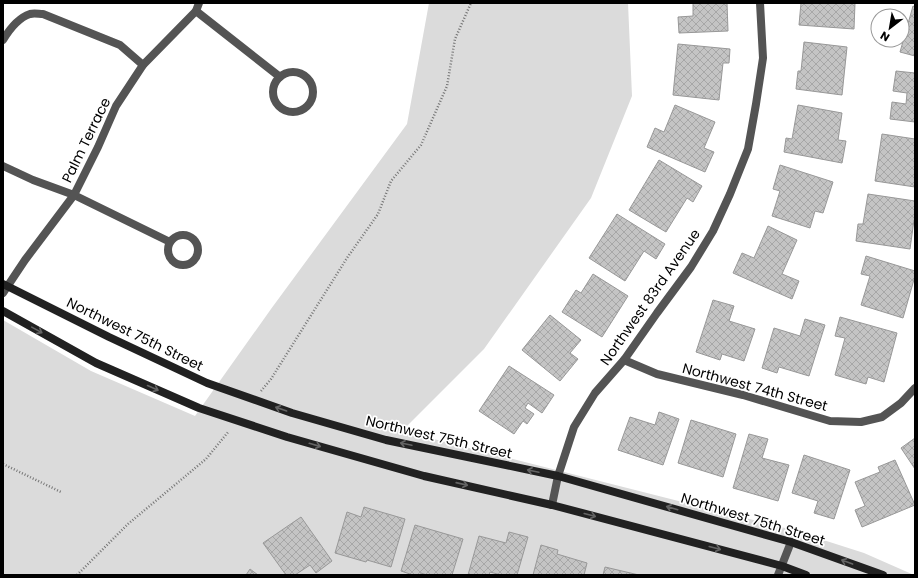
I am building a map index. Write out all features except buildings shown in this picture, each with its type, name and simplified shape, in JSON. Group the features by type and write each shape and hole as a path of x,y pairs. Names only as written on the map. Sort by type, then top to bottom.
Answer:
{"street":[{"name":"Northwest 83rd Avenue","path":"552,505 558,476 574,427 595,393 624,360 691,267 713,231 730,194 748,148 756,104 763,58 760,3"},
{"name":"Palm Terrace","path":"4,288 74,196 116,106 143,65 197,7"},
{"path":"197,7 280,77"},
{"path":"3,40 8,32 20,20 31,13 43,14 120,45 143,65"},
{"path":"288,72 294,72 300,73 306,77 310,82 313,94 308,105 297,112 283,110 278,106 272,93 276,80 280,77 288,72"},
{"path":"3,166 33,180 74,196 170,242"},
{"name":"Northwest 75th Street","path":"4,288 207,383 292,413 386,440 558,476 791,542 883,575"},
{"path":"3,311 96,363 199,408 237,421 287,437 424,476 552,505 782,566 806,575"},
{"name":"Northwest 74th Street","path":"624,360 658,374 743,395 830,421 861,422 882,417 901,404 915,388"},
{"path":"778,575 791,542"}],"path":[{"path":"254,400 271,379 347,258 378,214 391,181 421,144 447,86 455,39 471,3"},
{"path":"77,575 128,524 206,459 237,421"},
{"path":"3,464 61,492"}],"shaded area":[{"path":"429,3 628,3 632,96 591,198 484,349 402,431 789,529 864,553 914,575 3,575 3,320 91,371 195,416 271,309 407,124"}]}
